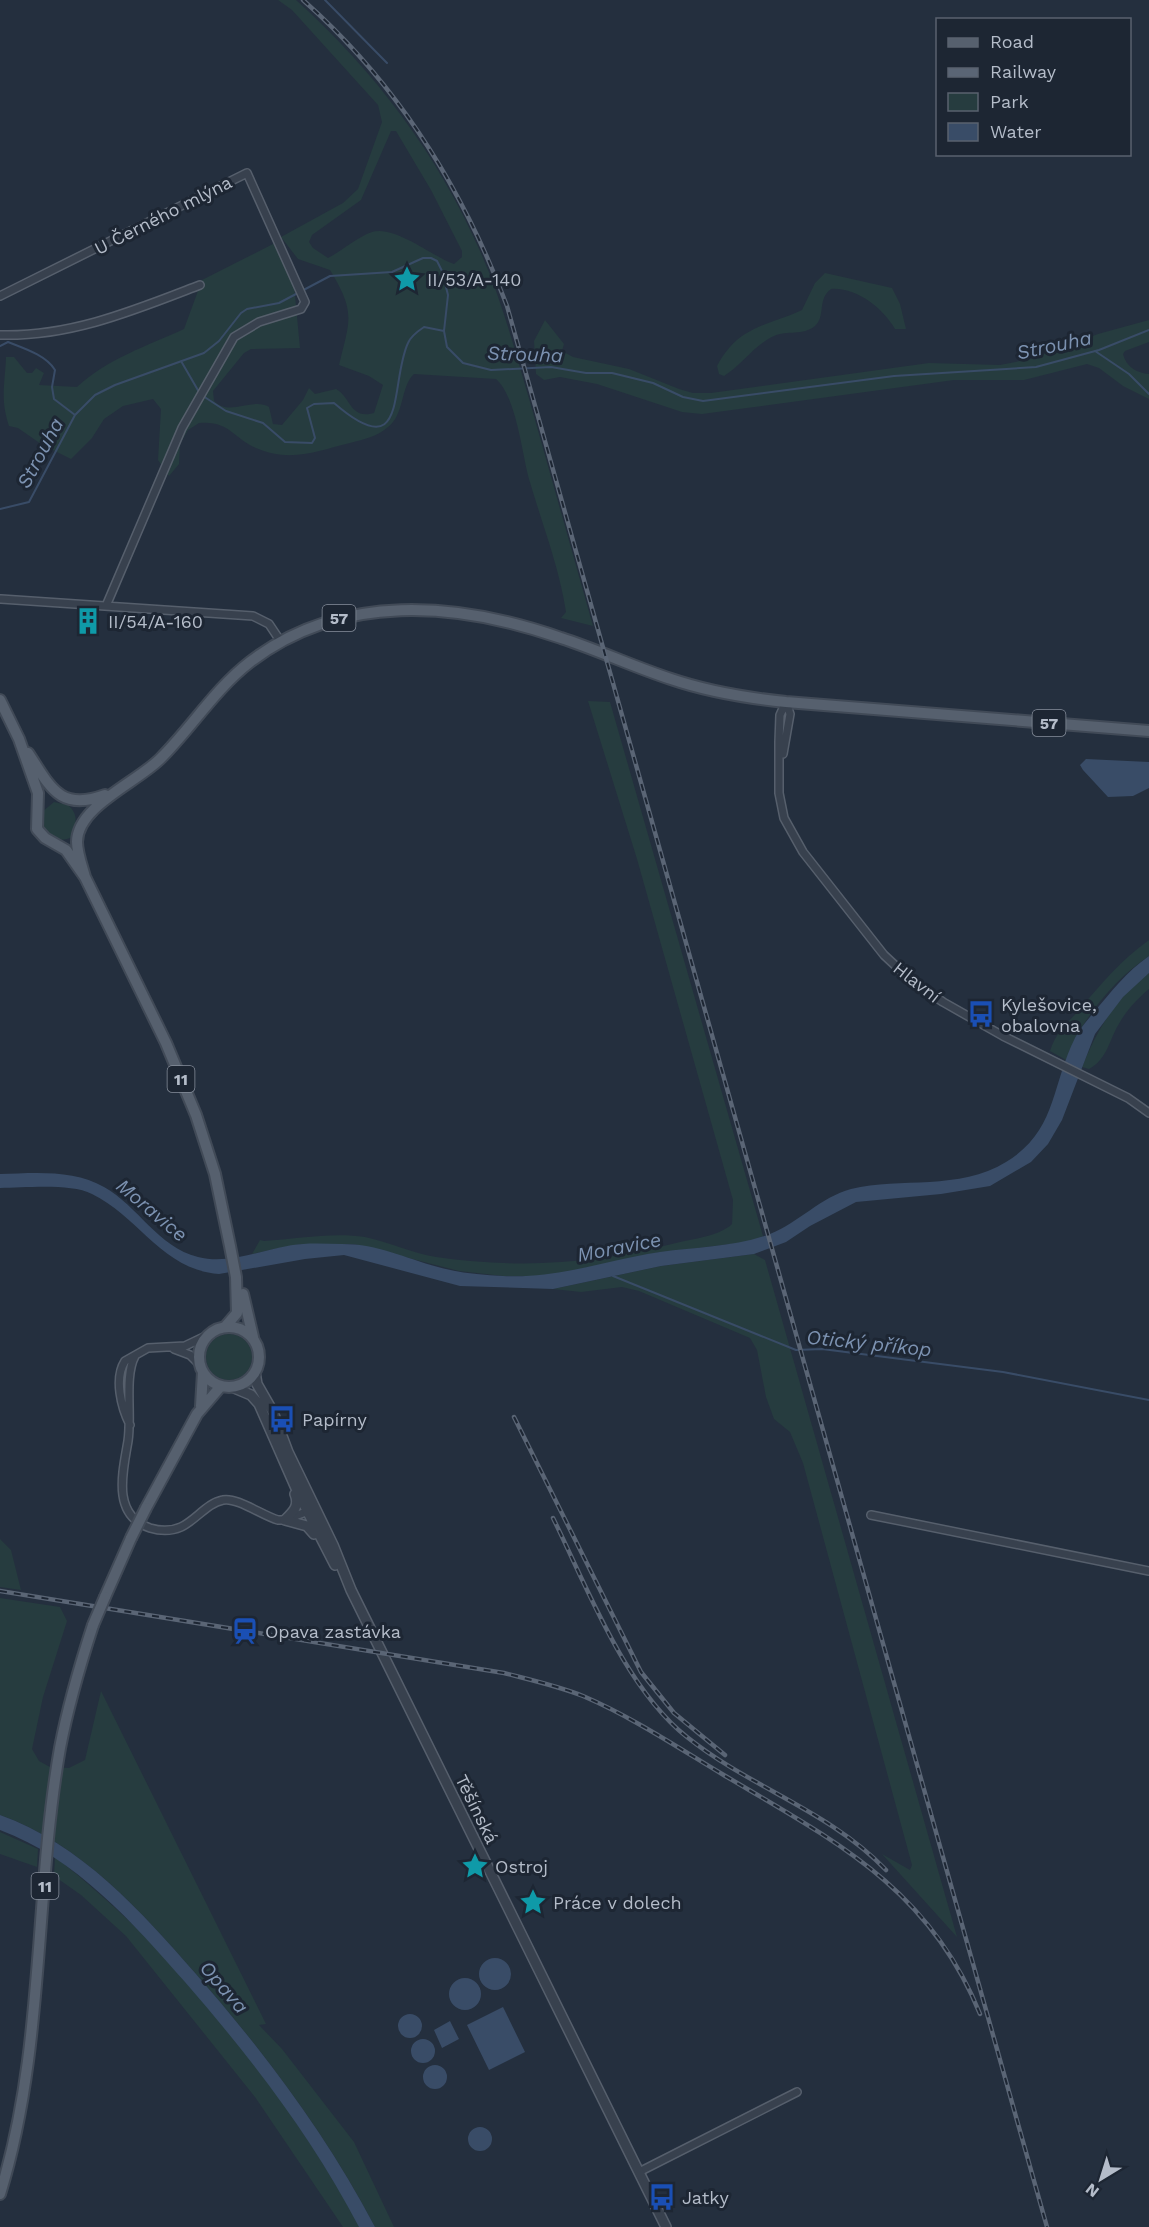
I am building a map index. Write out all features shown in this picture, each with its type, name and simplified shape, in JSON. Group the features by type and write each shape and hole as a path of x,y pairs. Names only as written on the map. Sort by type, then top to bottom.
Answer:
{"main road":[{"name":"57","path":"81,830 95,807 128,785 159,760 234,675 281,642 315,626 361,613 412,609 486,617 540,631 672,680 712,691 767,700 1149,731"},
{"name":"11","path":"0,700 19,739 49,787 81,810 78,845 85,877"},
{"name":"11","path":"19,739 38,793 38,809 35,819 38,831 70,854 85,877 166,1044 196,1115 215,1174 236,1277 237,1313 225,1327"},
{"name":"57","path":"67,798 80,801 93,800 128,785"},
{"path":"38,809 47,801 67,798"},
{"path":"55,843 69,843 81,830"},
{"name":"11","path":"236,1277 242,1288 253,1339"},
{"path":"201,1368 200,1350 208,1335 225,1327 241,1329 253,1339"},
{"name":"Těšínská","path":"253,1339 259,1353 255,1372"},
{"name":"11","path":"0,2194 21,2109 33,2024 49,1837 60,1749 93,1625 131,1538 197,1414 202,1400 201,1368"},
{"name":"Těšínská","path":"201,1368 209,1380 226,1387"},
{"path":"226,1387 246,1382 255,1372"},
{"name":"11","path":"197,1414 226,1387"}],"street":[{"name":"U Černého mlýna","path":"0,296 247,173 305,302 301,309 259,322 234,337 182,428 106,606"},
{"path":"0,335 53,332 95,323 120,316 200,285"},
{"path":"1,599 253,616 269,624 281,642"},
{"path":"767,700 776,706 780,715"},
{"name":"Hlavní","path":"780,765 790,714 786,702"},
{"name":"Hlavní","path":"786,702 780,715 780,802 793,838 884,955 928,993 1095,1080 1128,1098 1149,1113"},
{"path":"790,714 800,704"},
{"path":"208,1335 185,1346 148,1348 135,1356 129,1369 130,1425 122,1489 129,1511 143,1525 160,1530 180,1528 213,1504 226,1499 271,1518 302,1524 311,1529 330,1562 340,1573"},
{"path":"168,1348 190,1355 201,1368"},
{"name":"Těšínská","path":"255,1372 256,1384 273,1412 310,1510 333,1545 351,1590 666,2227"},
{"name":"Těšínská","path":"226,1387 256,1400 340,1573 351,1590"},
{"path":"269,1426 269,1436 297,1498 295,1509 285,1520"},
{"path":"285,1520 310,1510"},
{"path":"871,1515 1149,1571"},
{"path":"639,2172 797,2092"}],"green space":[{"path":"278,0 296,0 352,55 377,85 424,148 463,216 488,269 508,326 593,626 561,618 566,612 555,562 529,479 509,398 496,379 414,374 406,386 397,415 384,430 365,439 303,454 280,455 268,452 248,444 217,424 199,423 188,430 180,444 179,464 169,476 158,460 161,409 153,399 123,406 104,419 92,438 71,459 41,444 18,428 9,426 4,399 6,357 14,357 27,373 32,373 36,368 44,373 39,385 77,387 114,361 184,329 202,280 277,242 294,285 300,348 251,349 244,353 213,391 214,401 227,407 256,404 269,407 273,424 282,425 303,400 309,388 315,394 336,389 355,411 366,414 374,413 383,385 369,376 339,365 346,337 348,316 344,297 338,285 330,270 298,259 281,237 343,203 358,189 382,122 378,105 292,10","holes":["391,131 396,131 431,190 462,251 462,257 454,264 403,237 381,231 366,234 328,258 313,248 309,242 312,235 361,200"]},
{"path":"825,273 892,288 900,304 906,329 895,329 876,307 859,295 850,291 831,289 824,298 820,317 815,326 805,331 774,336 760,344 724,376 719,374 717,366 734,342 754,329 802,310 815,283"},
{"path":"545,320 564,344 562,351 573,357 629,369 693,393 711,393 929,363 1000,365 1030,359 1098,334 1149,320 1149,342 1125,351 1123,354 1133,368 1149,374 1149,399 1123,386 1099,368 1087,364 1024,380 954,380 702,414 682,412 597,384 560,377 544,380 536,374 534,341"},
{"path":"588,701 610,702 763,1236 748,1242 656,1253 548,1276 503,1276 459,1271 354,1244 301,1244 252,1254 260,1240 340,1235 365,1237 418,1253 467,1261 557,1262 616,1256 646,1250 713,1234 732,1224 733,1200 637,859"},
{"path":"54,802 68,805 72,809 76,820 72,837 64,840 56,839 42,830 42,812"},
{"path":"1149,940 1149,956 1123,976 1100,1002 1080,1031 1066,1060 1050,1051 1062,1029 1103,982 1120,964"},
{"path":"1149,973 1149,989 1133,1004 1116,1028 1100,1060 1089,1069 1082,1067 1094,1041 1117,1003"},
{"path":"754,1254 765,1260 957,1937 882,1854 910,1870 912,1865 803,1463 790,1432 774,1419 766,1397 757,1350 750,1338 639,1291 622,1287 581,1292 553,1289 661,1266"},
{"path":"229,1334 245,1341 252,1357 245,1373 229,1380 213,1373 206,1357 213,1341"},
{"path":"0,1539 11,1550 21,1590 0,1587"},
{"path":"0,1598 60,1607 67,1621 43,1697 32,1749 39,1761 50,1767 69,1768 85,1760 101,1691 266,2024 259,2025 282,2049 354,2142 394,2227 375,2227 336,2159 293,2095 246,2034 154,1927 83,1861 57,1843 0,1815"},
{"path":"0,1832 38,1849 37,1867 0,1854"},
{"path":"55,1857 145,1936 226,2027 298,2125 360,2227 343,2227 255,2097 126,1936 81,1895 54,1876"}],"water":[{"path":"1086,759 1149,762 1149,788 1133,796 1108,797 1080,765"},
{"path":"1149,956 1149,973 1123,997 1095,1034 1062,1120 1048,1144 1031,1162 990,1186 941,1194 856,1202 810,1226 786,1242 754,1254 661,1266 553,1289 460,1286 344,1255 305,1259 219,1274 199,1270 182,1263 109,1204 92,1194 60,1187 0,1188 0,1174 53,1173 92,1181 116,1195 171,1245 198,1257 211,1259 237,1257 303,1244 355,1245 380,1249 454,1271 523,1276 563,1272 640,1255 743,1242 770,1234 830,1198 851,1189 969,1177 1006,1162 1023,1150 1044,1122 1067,1056 1079,1031 1120,982"},
{"path":"0,1815 57,1843 83,1861 131,1904 175,1950 246,2034 293,2095 336,2159 375,2227 359,2227 321,2161 279,2099 257,2069 165,1960 124,1915 78,1875 54,1857 28,1842 0,1830"},
{"path":"495,1958 506,1963 511,1974 506,1985 495,1990 484,1985 479,1974 484,1963"},
{"path":"465,1978 476,1983 481,1994 476,2005 465,2010 454,2005 449,1994 454,1983"},
{"path":"503,2007 525,2052 489,2070 467,2025"},
{"path":"410,2014 418,2018 422,2026 418,2034 410,2038 402,2034 398,2026 402,2018"},
{"path":"450,2021 459,2039 442,2048 434,2030"},
{"path":"423,2039 431,2043 435,2051 431,2059 423,2063 415,2059 411,2051 415,2043"},
{"path":"435,2065 440,2066 446,2072 446,2082 440,2088 435,2089 430,2088 424,2082 423,2077 424,2072 430,2066"},
{"path":"480,2127 488,2131 492,2139 488,2147 480,2151 472,2147 468,2139 472,2131"}],"waterway":[{"path":"325,0 387,63"},
{"name":"Strouha","path":"0,509 29,502 75,415 95,395 115,385 204,353 219,341 241,313 247,309 279,303 330,276 392,272 423,258 437,261 442,271 448,295 444,331 447,347 463,363 491,370 551,367 586,373 612,373 653,383 683,397 703,401 894,376 1036,367 1099,350 1149,330"},
{"path":"203,396 226,411 263,423 285,442 312,443 315,438 307,408 314,404 334,403 358,421 375,427 385,423 392,413 402,360 411,338 424,327 444,331"},
{"path":"0,346 8,342 46,360 55,370 52,387 54,399 75,415"},
{"path":"1095,351 1129,374 1149,394"},
{"path":"181,361 199,392"},
{"name":"Otický příkop","path":"613,1276 796,1350 822,1349 1003,1372 1149,1400"}],"railway":[{"path":"303,0 369,67 398,103 424,141 470,221 507,306 1047,2227"},
{"path":"514,1417 641,1672 674,1713 725,1755"},
{"path":"553,1518 610,1636 645,1692 665,1716 711,1755 840,1831 886,1870"},
{"path":"0,1591 504,1673 583,1696 637,1723 802,1821 874,1871 934,1932 959,1970 980,2014"}],"place":[{"name":"II/53/A-140","path":"407,279"},
{"name":"II/54/A-160","path":"88,621"},
{"name":"Kylešovice, obalovna","path":"981,1014"},
{"name":"Papírny","path":"282,1419"},
{"name":"Opava zastávka","path":"245,1631"},
{"name":"Ostroj","path":"475,1866"},
{"name":"Práce v dolech","path":"533,1902"},
{"name":"Jatky","path":"662,2197"}],"water label":[{"name":"Moravice","path":"152,1210"},
{"name":"Moravice","path":"619,1247"},
{"name":"Opava","path":"224,1987"}]}
